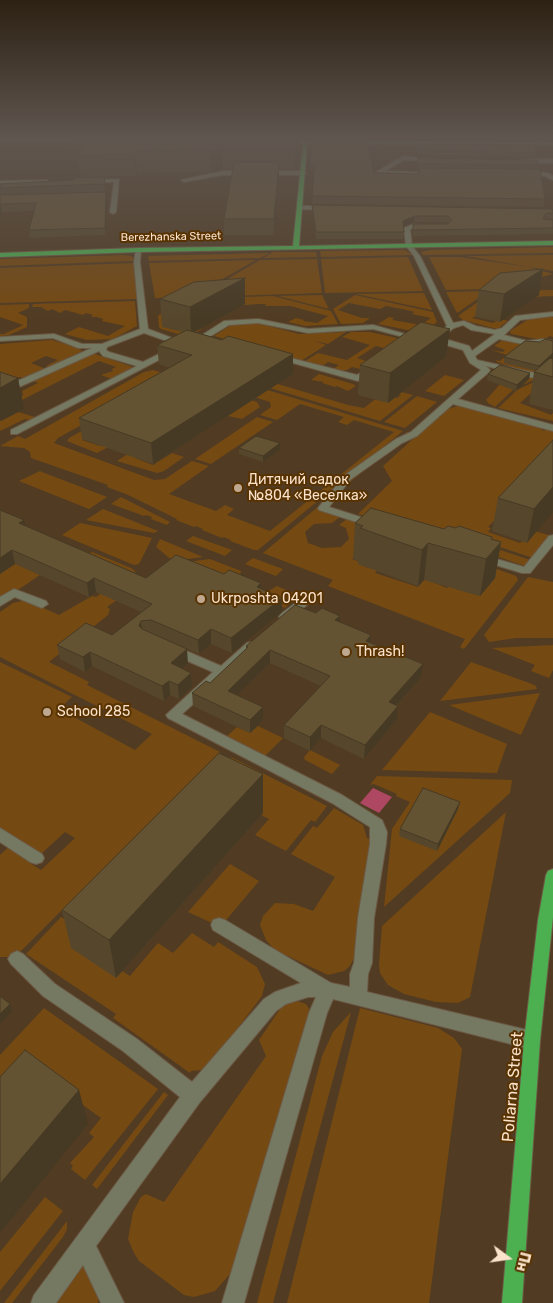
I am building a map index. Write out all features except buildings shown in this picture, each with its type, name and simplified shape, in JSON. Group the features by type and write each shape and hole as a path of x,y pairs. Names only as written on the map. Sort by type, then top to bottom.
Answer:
{"street":[{"path":"296,248 300,199"},
{"name":"Berezhanska Street","path":"0,255 138,250 553,244"},
{"name":"Poliarna Street","path":"512,1303 532,1040 545,920 553,875"}],"lane":[{"path":"113,212 115,199"},
{"path":"299,208 337,208"},
{"path":"439,226 410,226 407,228 409,246 417,256 450,326"},
{"path":"138,250 144,330"},
{"path":"472,359 518,318 553,314"},
{"path":"14,432 227,323 258,321 308,331 372,327 419,339 438,336 450,326 464,324 485,331 505,330"},
{"path":"0,389 16,385 126,336 144,330 186,345"},
{"path":"0,339 54,336 81,346 104,346"},
{"path":"203,336 220,341"},
{"path":"388,530 323,508 348,477 399,441 414,434 454,401 486,370 472,359 466,348 442,341 438,336"},
{"path":"498,336 527,343 536,344 544,341 553,343"},
{"path":"412,344 419,339"},
{"path":"104,346 102,350 106,354 143,365"},
{"path":"273,355 358,378 381,364"},
{"path":"472,359 553,380"},
{"path":"454,401 553,428"},
{"path":"473,555 526,571 553,538"},
{"path":"0,602 14,592 42,604"},
{"path":"277,624 310,596"},
{"path":"264,635 173,715 338,799 377,824 379,838 366,918 365,944 363,963 359,974 358,997"},
{"path":"157,643 221,671"},
{"path":"0,834 36,858"},
{"path":"219,925 328,990"},
{"path":"16,959 50,990 130,1045 193,1095"},
{"path":"42,1303 193,1095 270,1005 294,992 308,989 328,990 532,1040"},
{"path":"233,1303 318,1013 328,990"},
{"path":"84,1245 113,1303"}],"shaded area":[{"path":"553,247 553,253 423,255 421,252 430,250"},
{"path":"405,250 412,255 321,257 320,251"},
{"path":"273,252 316,252 317,257 263,258"},
{"path":"270,253 260,258 149,261 148,256"},
{"path":"553,255 553,271 466,256"},
{"path":"132,256 134,261 0,266 0,259"},
{"path":"408,257 423,291 325,293 321,259"},
{"path":"429,257 460,257 529,267 553,274 493,289 446,290"},
{"path":"317,259 322,293 196,297 260,260"},
{"path":"256,260 191,297 155,298 149,263"},
{"path":"134,263 138,299 0,303 0,268"},
{"path":"553,290 553,296 512,298 472,318 493,323 498,320 496,318 508,321 497,329 463,320 458,316 493,291"},
{"path":"489,291 457,313 446,292"},
{"path":"424,293 432,310 356,294"},
{"path":"322,295 329,309 278,296"},
{"path":"355,295 433,312 437,322 425,332 378,324 389,317 394,318 392,320 421,325 431,318 412,314 414,312 407,310 386,306 380,309 349,303 338,310 362,318 370,318 363,323 341,324 333,309"},
{"path":"273,296 331,311 338,324 305,326 288,322 296,318 317,323 328,316 290,306 258,304 220,307 193,327 202,329 188,337 159,327 158,316 180,299"},
{"path":"135,301 137,326 113,339 87,340 65,334 79,327 108,336 125,326 102,321 103,319 91,317 93,315 86,313 83,315 65,310 60,313 52,309 48,311 41,307 32,307 33,304"},
{"path":"29,304 29,308 18,313 27,317 27,327 9,335 0,336 0,334 23,325 0,317 0,305"},
{"path":"553,315 553,337 550,336 542,340 511,334 510,331 529,319"},
{"path":"257,323 299,334 346,332 328,344 315,341 326,345 301,361 214,336 231,325"},
{"path":"351,332 370,332 410,341 395,351 376,346 357,358 375,364 360,369 352,367 339,371 333,369 339,365 328,362 322,366 305,361 318,353 347,360 370,345 342,337"},
{"path":"516,338 553,372 532,373 497,362 496,360 500,361 507,355 491,350 503,352 505,350 494,346 504,339"},
{"path":"52,340 79,348 82,351 49,367 46,366 58,360 46,356 31,363 46,369 25,378 19,377 0,382 0,344"},
{"path":"202,341 256,356 247,362 238,357 229,357 216,364 221,367 348,405 364,408 378,397 389,400 393,397 397,398 401,395 398,394 401,392 413,395 380,421 200,367 198,369 403,431 258,550 176,520 126,494 107,487 108,485 31,458 30,452 24,448 0,446 18,436 25,439 144,372 153,370 160,372 164,375 162,379 147,387 136,388 94,411 101,414 58,438 54,443 154,480 165,479 192,461 209,466 169,494 216,511 225,505 234,509 227,515 270,531 394,432 354,420 347,425 338,422 344,417 300,404 277,420 260,415 271,407 270,402 182,374 192,367 168,358 184,360 188,358 177,354 182,352 193,355 197,352 187,349"},
{"path":"89,352 133,367 112,379 101,375 113,371 112,369 116,367 99,361 18,402 23,395 22,391 38,383 33,381"},
{"path":"496,371 536,379 515,388 495,407 486,400 501,383 487,378"},
{"path":"319,374 356,386 348,391 337,386 322,383 324,382 311,380"},
{"path":"445,375 464,380 444,396 425,391"},
{"path":"536,381 538,396 530,394 520,403 551,415 553,413 553,421 498,408 517,390"},
{"path":"229,393 257,402 260,407 242,419 228,416 243,406"},
{"path":"417,396 437,402 405,428 384,422"},
{"path":"461,405 491,411 488,414 492,416 495,412 544,425 541,429 544,431 548,427 553,428 553,459 488,527 491,528 488,532 520,543 534,531 552,536 533,558 464,535 462,537 530,560 528,567 457,543 414,532 358,514 392,481 383,466 445,410"},
{"path":"18,412 38,418 33,421 25,419 0,431 0,421"},
{"path":"257,417 273,422 211,464 195,459"},
{"path":"92,425 101,428 82,440 100,446 111,440 116,443 97,453 67,441"},
{"path":"407,432 410,433 323,504 345,513 332,523 314,524 305,532 308,543 322,548 341,547 349,539 346,528 339,525 352,515 410,536 368,543 352,559 360,562 358,564 369,568 372,566 379,568 375,573 418,587 425,579 447,588 451,584 457,586 456,589 480,596 495,578 485,575 454,553 516,576 518,580 464,649 460,647 465,639 328,586 333,580 263,553"},
{"path":"134,450 135,458 153,465 172,453 184,457 164,471 157,473 117,461"},
{"path":"40,471 107,497 89,509 19,481"},
{"path":"121,497 170,522 167,525 151,519 152,517 111,504"},
{"path":"103,509 158,531 154,533 86,520"},
{"path":"80,523 152,538 139,564 134,565 62,535"},
{"path":"193,536 232,550 225,556 186,541"},
{"path":"160,539 203,557 173,561 156,547"},
{"name":"School 285","path":"92,552 131,568 135,571 136,575 127,593 107,607 110,609 108,615 49,662 89,682 87,685 220,752 221,755 210,762 15,957 0,957 0,855 12,844 0,836 0,662 72,697 59,709 135,750 152,734 0,657 0,612 13,603 26,600 59,615 92,596 96,597 110,587 87,555","holes":["65,832 75,838 41,870 30,863 33,849 41,854"]},
{"path":"253,558 283,569 276,576 245,564"},
{"path":"210,559 241,571 240,576 233,582 187,562"},
{"path":"16,563 40,575 0,602 0,573"},
{"path":"528,577 553,582 553,638 516,638 489,642 484,635"},
{"path":"277,586 298,595 285,608 266,600 267,592"},
{"path":"553,645 553,670 549,678 531,671 535,665 492,648"},
{"path":"471,662 532,684 537,689 440,701"},
{"path":"540,693 521,735 449,705"},
{"path":"430,712 507,744 497,773 382,770"},
{"path":"258,726 283,738 265,756 227,736 237,727 250,733"},
{"path":"310,750 340,765 332,774 305,760 304,757"},
{"path":"228,757 327,806 315,822 311,820 286,851 255,835 269,819 225,797 83,946 130,976 158,943 173,953 192,933 214,947 218,942 257,967 265,984 262,996 216,1057 203,1070 191,1071 190,1073 113,1018 116,1014 26,954 61,917 75,925"},
{"path":"377,776 512,780 510,793 384,907 392,829 410,802 374,784 370,785"},
{"path":"373,788 392,797 379,813 360,803"},
{"path":"334,808 363,825 367,838 372,840 356,955 349,967 344,971 328,975 275,950 266,940 260,925 263,916 275,903 294,904 313,911 335,877 291,854 313,826 317,828"},
{"path":"506,812 470,997 458,1003 436,1002 404,994 388,985 380,973 379,964 382,926"},
{"path":"230,864 259,881 227,919 224,922 212,923 188,912"},
{"path":"294,1000 306,1004 311,1012 230,1274 215,1291 194,1297 184,1295 139,1261 134,1253 128,1239 133,1212 141,1197 146,1194 164,1202 266,1056 259,1040 282,1006 286,1002"},
{"path":"44,1008 158,1089 85,1180 71,1169 73,1166 70,1163 94,1137 89,1133 101,1118 55,1085 0,1146 0,1055"},
{"path":"360,1008 438,1028 454,1038 462,1049 429,1303 287,1303"},
{"path":"351,1012 273,1303 257,1303 322,1056 333,1032"},
{"path":"164,1092 168,1095 97,1189 92,1185"},
{"path":"45,1197 63,1211 0,1291 0,1252"},
{"path":"67,1221 67,1229 63,1237 12,1303 4,1303"},
{"path":"81,1262 86,1268 98,1295 98,1303 50,1303"}],"traffic: fast":[{"path":"296,248 300,199"},
{"path":"0,255 138,250 553,243"},
{"path":"512,1303 532,1041 545,920 553,875"}],"place":[{"name":"Дитячий садок №804 «Веселка»","path":"238,488"},
{"name":"Ukrposhta 04201","path":"201,599"},
{"name":"Thrash!","path":"346,652"},
{"name":"School 285","path":"47,712"}]}
